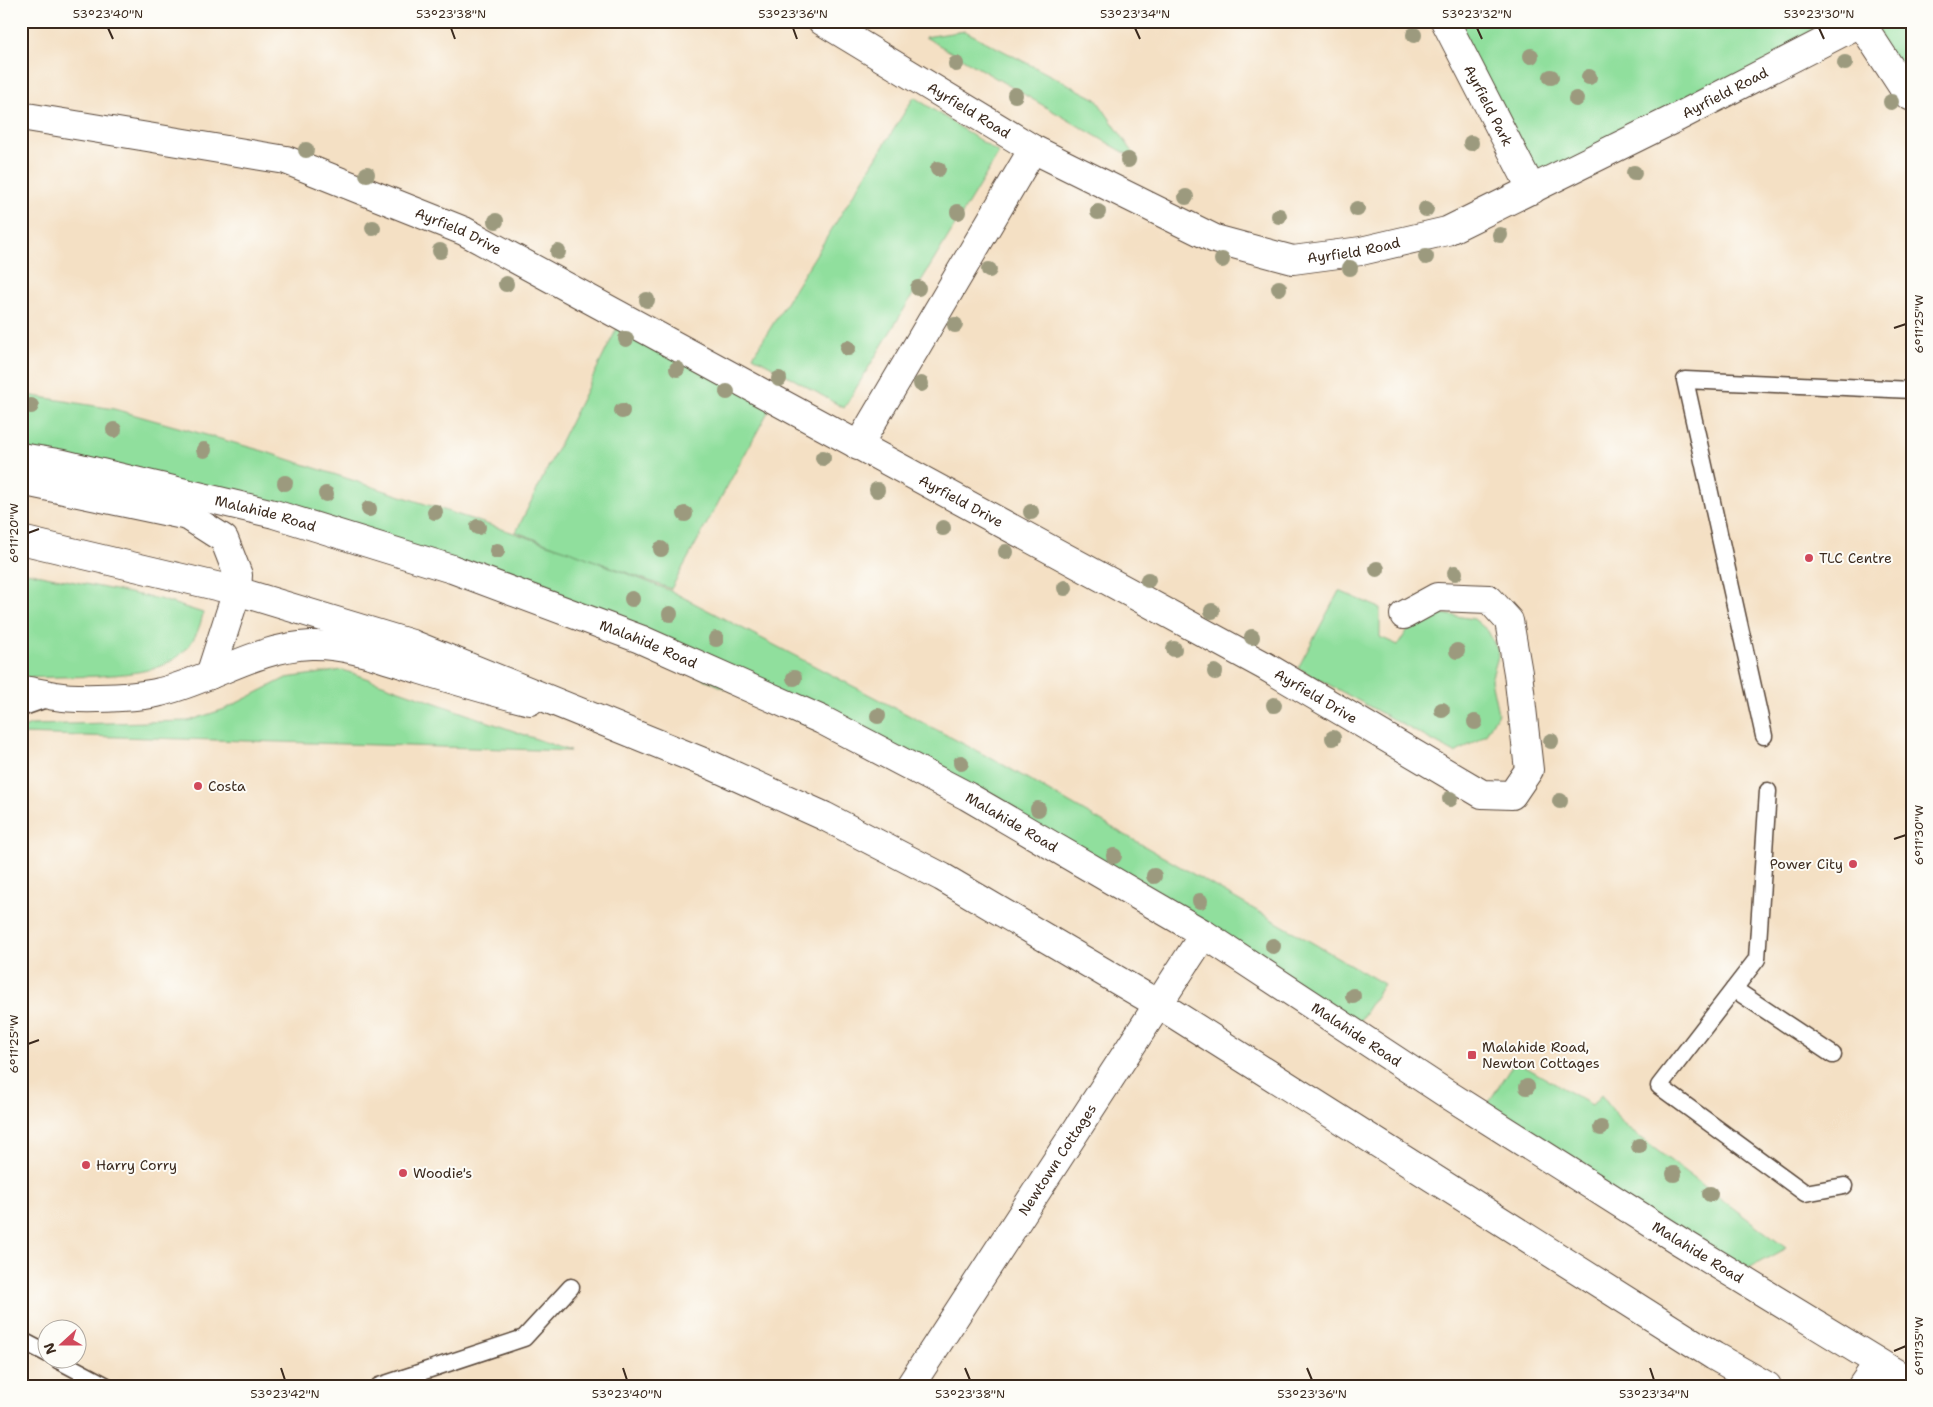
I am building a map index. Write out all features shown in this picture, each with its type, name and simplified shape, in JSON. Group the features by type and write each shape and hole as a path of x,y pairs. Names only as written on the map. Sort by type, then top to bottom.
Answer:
{"street":[{"name":"Ayrfield Park","path":"1445,21 1532,190"},
{"name":"Ayrfield Road","path":"824,22 1032,149 1215,239 1293,260 1361,251 1447,231 1532,190 1863,22"},
{"path":"1863,22 1908,95 1912,97"},
{"name":"Ayrfield Drive","path":"21,116 286,160 464,231 1265,666 1482,794 1512,795 1529,770 1518,673 1509,621 1489,599 1437,597 1404,615"},
{"path":"858,446 1032,149"},
{"name":"Malahide Road","path":"21,457 64,464 274,514 452,569 640,639 822,720 967,796 1204,934 1444,1092 1681,1242 1912,1383"},
{"name":"Malahide Road","path":"21,481 188,516 224,539 238,575 237,591 210,674"},
{"path":"21,540 237,591 412,644 712,766 824,816 942,877 1158,1004 1714,1356 1767,1386"},
{"path":"21,690 56,696 133,696 159,693 256,656 310,645 343,646 478,688 594,717"},
{"name":"Newtown Cottages","path":"910,1386 1204,934"},
{"path":"1862,1386 1878,1363"}],"lane":[{"path":"1764,736 1685,380 1912,390"},
{"path":"21,708 56,696"},
{"path":"1768,791 1757,959 1659,1086 1804,1193 1844,1186"},
{"path":"1734,989 1833,1055"},
{"path":"379,1386 524,1338 571,1286"},
{"path":"21,1340 38,1349"},
{"path":"77,1370 108,1386"}],"green space":[{"path":"1447,21 1861,21 1532,189"},
{"path":"1866,21 1912,21 1912,96"},
{"path":"965,31 1096,99 1139,161 925,37"},
{"path":"914,97 999,153 844,408 753,356"},
{"path":"622,318 774,401 671,589 516,532"},
{"path":"21,394 114,409 263,451 572,552 671,591 1000,763 1384,984 1353,1031 968,795 453,569 21,456"},
{"path":"21,571 159,599 203,613 197,632 189,646 178,657 149,670 116,675 21,678"},
{"path":"1339,591 1380,608 1380,637 1398,645 1414,620 1437,613 1474,619 1488,631 1499,653 1491,680 1498,713 1485,736 1455,753 1298,668"},
{"path":"343,670 570,751 21,734 21,729 31,725 188,721 225,709 286,678"},
{"path":"1515,1061 1592,1105 1601,1095 1626,1127 1786,1248 1734,1276 1481,1114"}],"place":[{"name":"TLC Centre","path":"1809,558"},
{"name":"Costa","path":"198,786"},
{"name":"Power City","path":"1853,864"},
{"name":"Malahide Road, Newton Cottages","path":"1472,1055"},
{"name":"Harry Corry","path":"86,1165"},
{"name":"Woodie's","path":"403,1173"}]}
